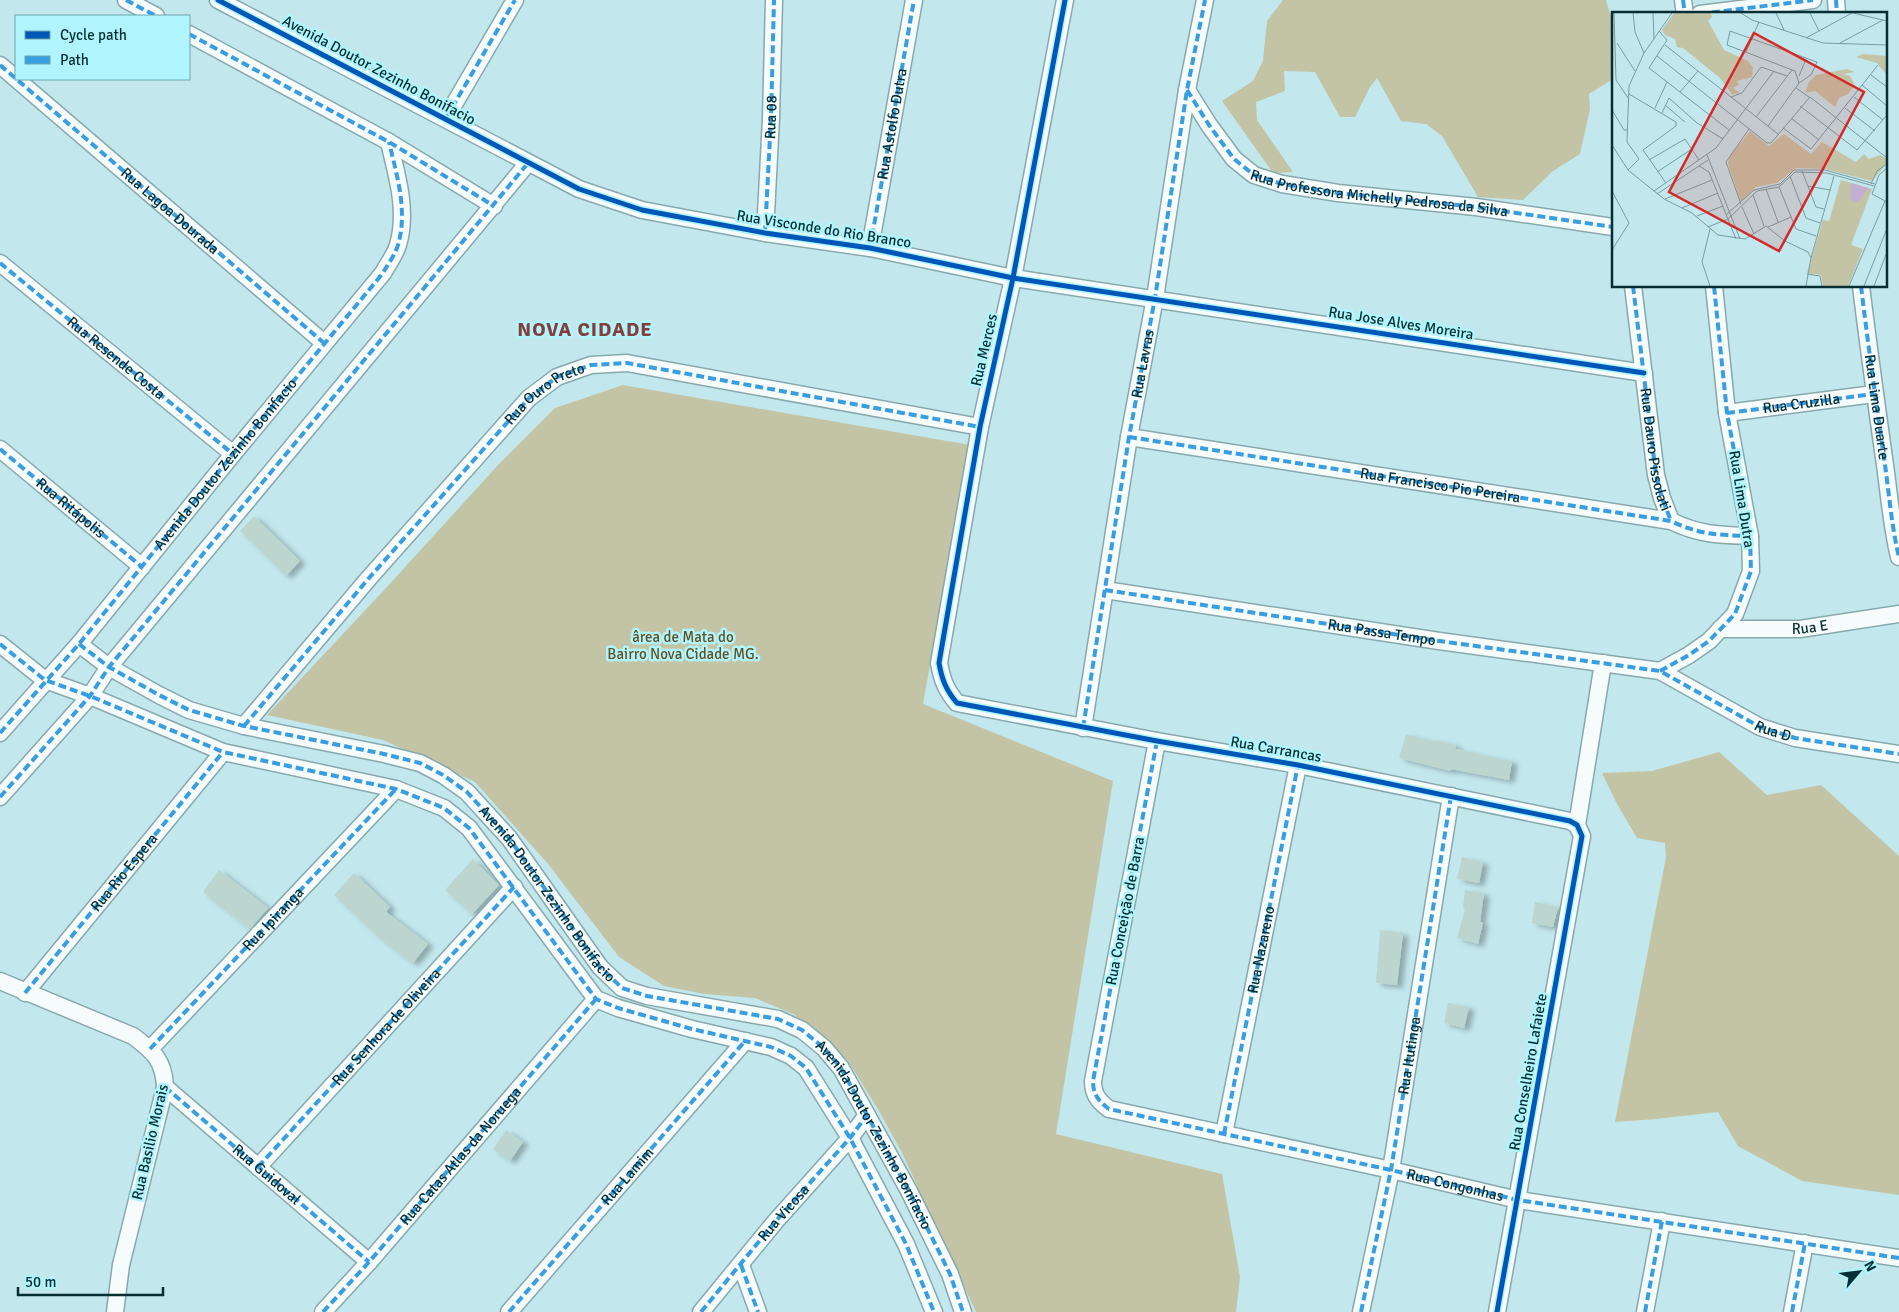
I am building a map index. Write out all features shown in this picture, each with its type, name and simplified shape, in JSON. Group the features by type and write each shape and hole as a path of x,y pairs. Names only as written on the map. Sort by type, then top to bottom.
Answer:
{"street":[{"path":"126,0 154,15"},
{"name":"Avenida Doutor Zezinho Bonifacio","path":"218,0 446,118 528,163"},
{"path":"446,118 515,0"},
{"name":"Rua 08","path":"765,233 771,118 774,0"},
{"name":"Rua Astolfo Dutra","path":"870,248 914,0"},
{"name":"Rua Merces","path":"957,703 947,692 941,678 939,663 980,427 1013,278 1064,0"},
{"name":"Rua Lavras","path":"1083,728 1187,90 1205,0"},
{"path":"1716,12 1813,0"},
{"path":"190,35 390,142 494,206"},
{"name":"Rua Lagoa Dourada","path":"0,65 15,78"},
{"name":"Rua Lagoa Dourada","path":"17,80 324,343"},
{"name":"Rua Professora Michelly Pedrosa da Silva","path":"1187,90 1209,126 1234,159 1254,175 1282,184 1338,193 1476,207 1612,227"},
{"name":"Avenida Doutor Zezinho Bonifacio","path":"0,733 79,644 383,273 398,246 401,221 401,189 390,142"},
{"path":"0,797 90,696 110,666 528,163"},
{"name":"Rua Visconde do Rio Branco","path":"528,163 579,189 642,210 765,233 870,248 1013,278 1154,298"},
{"name":"Rua Resende Costa","path":"0,262 233,454"},
{"name":"Rua Dauro Pissolati","path":"1633,288 1656,475 1671,521"},
{"name":"Rua Lima Dutra","path":"1660,671 1709,641 1735,614 1751,571 1750,536 1727,413 1714,288"},
{"name":"Rua Lima Duarte","path":"1861,288 1874,394 1885,460 1892,529 1899,557"},
{"name":"Rua Jose Alves Moreira","path":"1154,298 1644,373"},
{"name":"Rua Ouro Preto","path":"244,726 369,578 471,462 529,398 557,377 591,365 627,364 980,427"},
{"name":"Rua Cruzilla","path":"1727,413 1874,394"},
{"name":"Rua Francisco Pio Pereira","path":"1129,437 1671,521 1683,527 1710,535 1750,536"},
{"name":"Rua Ritápolis","path":"0,449 142,567"},
{"name":"Rua Passa Tempo","path":"1105,590 1439,641 1660,671"},
{"name":"Rua E","path":"1720,629 1800,629 1899,614"},
{"path":"0,644 46,680"},
{"name":"Avenida Doutor Zezinho Bonifacio","path":"79,644 110,666 189,710 244,726 420,763 443,775 467,792 509,838 600,967 622,988 647,996 778,1019 802,1030 824,1048 841,1068 909,1191 950,1274 963,1312"},
{"name":"Rua Conselheiro Lafaiete","path":"1497,1312 1518,1200 1580,831 1603,663"},
{"name":"Rua D","path":"1660,671 1760,727 1795,738 1899,754"},
{"name":"Avenida Doutor Zezinho Bonifacio","path":"46,680 90,696 223,752 396,788 444,808 469,828 596,999 618,1008 778,1050 791,1056 806,1068 850,1138 906,1244 934,1312"},
{"name":"Rua Carrancas","path":"957,703 1451,796 1570,821 1580,831"},
{"name":"Rua Conceição de Barra","path":"1093,1080 1157,742"},
{"name":"Rua Rio Espera","path":"25,992 223,752"},
{"name":"Rua Nazareno","path":"1224,1134 1298,766"},
{"name":"Rua Ipiranga","path":"150,1049 396,788"},
{"name":"Rua Itutinga","path":"1361,1312 1391,1170 1451,796"},
{"name":"Rua Senhora de Oliveira","path":"258,1167 514,887"},
{"name":"Rua Basilio Morais","path":"0,981 133,1036 150,1049 160,1061 165,1072 165,1087 121,1265 115,1312"},
{"name":"Rua Catas Atlas da Noruega","path":"323,1312 369,1262 596,999"},
{"name":"Rua Lamim","path":"509,1312 745,1041"},
{"name":"Rua Congonhas","path":"1093,1080 1093,1091 1100,1102 1109,1110 1391,1170 1518,1200 1899,1258"},
{"name":"Rua Guidoval","path":"165,1087 369,1262"},
{"name":"Rua Vicosa","path":"701,1312 742,1265 775,1222 850,1138 867,1115"},
{"path":"1645,1312 1662,1221"},
{"path":"1792,1312 1805,1243"},
{"path":"742,1265 758,1312"}],"green space":[{"path":"1283,0 1606,0 1612,21 1612,80 1589,94 1590,109 1580,154 1553,171 1523,200 1478,197 1442,136 1426,124 1401,121 1377,78 1370,87 1355,117 1340,117 1315,72 1284,71 1285,91 1256,102 1257,120 1293,172 1273,173 1222,101 1253,81 1263,61 1267,21"},
{"name":"ârea de Mata do Bairro Nova Cidade MG.","path":"623,385 970,445 923,704 1113,781 1056,1134 1222,1174 1240,1277 1236,1312 976,1312 902,1153 879,1111 848,1061 815,1029 793,1014 755,998 704,994 664,986 619,957 549,865 475,782 383,740 267,715 499,464 555,408"},
{"path":"1719,752 1767,795 1821,785 1899,856 1899,1195 1802,1181 1738,1146 1718,1112 1615,1122 1666,857 1665,843 1637,838 1602,773 1652,771"}],"building":[{"path":"254,516 300,561 286,576 240,531"},
{"path":"1406,734 1434,742 1435,740 1456,745 1456,749 1512,761 1509,780 1451,769 1451,771 1399,758"},
{"path":"1462,857 1483,862 1479,883 1457,879"},
{"path":"473,859 499,885 472,914 445,890"},
{"path":"219,870 268,908 250,929 203,892"},
{"path":"354,873 390,907 386,912 428,944 413,963 381,939 334,895"},
{"path":"1465,890 1484,893 1480,922 1483,922 1478,944 1457,938 1465,909 1463,908"},
{"path":"1535,902 1558,907 1553,927 1532,923"},
{"path":"1380,930 1403,933 1397,985 1376,983"},
{"path":"1448,1003 1469,1007 1464,1028 1444,1023"},
{"path":"506,1130 523,1142 510,1161 493,1149"}],"marked path":[{"path":"126,0 154,15"},
{"path":"446,118 515,0"},
{"path":"765,233 771,118 774,0"},
{"path":"870,248 914,0"},
{"path":"1083,728 1129,437 1155,298 1187,90 1205,0"},
{"path":"1683,0 1685,12"},
{"path":"1716,12 1813,0"},
{"path":"1836,0 1837,12"},
{"path":"190,35 389,142 494,206"},
{"path":"0,65 15,78"},
{"path":"17,80 324,343"},
{"path":"1187,90 1209,125 1234,159 1254,175 1282,184 1338,193 1476,207 1612,227"},
{"path":"0,733 79,644 383,273 397,249 402,219 400,194 389,142"},
{"path":"0,797 90,696 109,667 528,163"},
{"path":"0,263 233,454"},
{"path":"1633,288 1656,475 1671,521"},
{"path":"1660,671 1709,641 1735,614 1751,571 1750,536 1727,413 1714,288"},
{"path":"1861,288 1892,520 1899,557"},
{"path":"244,726 369,578 529,398 557,377 591,365 627,363 980,427"},
{"path":"1727,413 1874,394"},
{"path":"1129,437 1671,521 1681,526 1710,533 1750,536"},
{"path":"0,449 142,567"},
{"path":"1105,590 1439,641 1660,671 1760,727 1795,738 1899,754"},
{"path":"0,644 45,680 90,696 223,752 396,789 444,808 469,828 596,999 618,1008 692,1029 771,1047 791,1056 806,1068 850,1138 906,1244 934,1312"},
{"path":"79,644 109,667 189,710 244,726 420,763 443,775 467,792 509,838 600,967 622,988 647,996 778,1019 802,1030 824,1048 841,1068 909,1191 950,1274 963,1312"},
{"path":"1157,741 1093,1081 1097,1097 1109,1109 1391,1170 1518,1200 1899,1258"},
{"path":"25,993 223,752"},
{"path":"1224,1134 1298,765"},
{"path":"150,1049 396,789"},
{"path":"1361,1312 1391,1170 1451,796"},
{"path":"258,1167 514,887"},
{"path":"323,1312 369,1262 596,999"},
{"path":"509,1312 745,1041"},
{"path":"165,1087 369,1262"},
{"path":"701,1312 775,1222 850,1138 867,1115"},
{"path":"1645,1312 1662,1221"},
{"path":"1792,1312 1805,1243"},
{"path":"741,1265 758,1312"}],"cycle path":[{"path":"218,0 579,189 642,210 765,233 870,248 1013,278 1644,373"},
{"path":"1065,0 1013,278 980,427 939,663 943,680 957,703 1157,741 1298,765 1570,821 1577,825 1582,836 1497,1312"}],"district":[{"name":"NOVA CIDADE","path":"585,329"}]}
